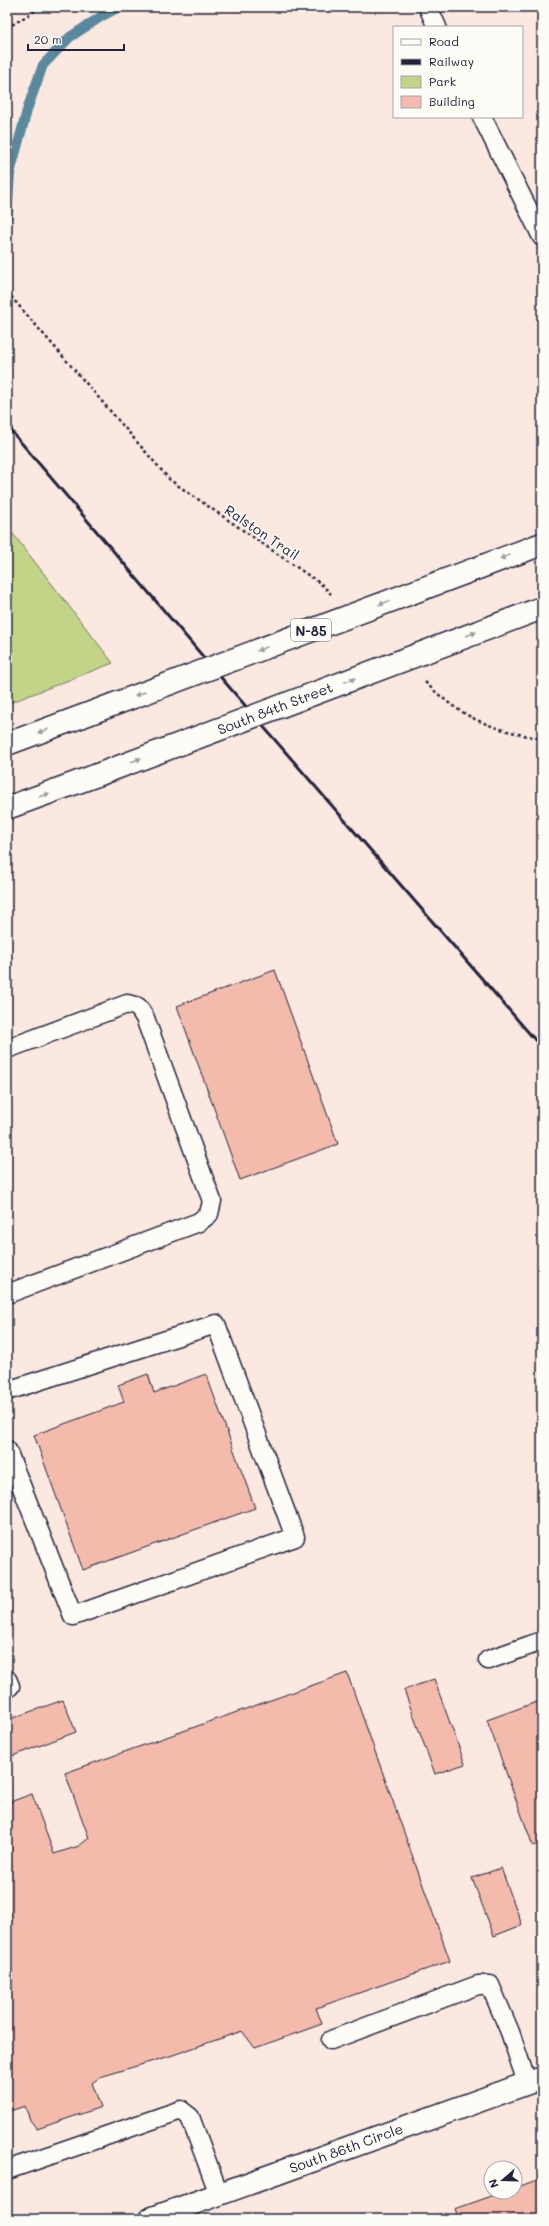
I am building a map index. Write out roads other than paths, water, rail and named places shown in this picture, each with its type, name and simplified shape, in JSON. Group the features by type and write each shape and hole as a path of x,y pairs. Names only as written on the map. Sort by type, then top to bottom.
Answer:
{"main road":[{"name":"N-85","path":"7,744 542,544"},
{"name":"South 84th Street","path":"7,808 542,608"},
{"name":"South 86th Circle","path":"150,2219 534,2080"}],"lane":[{"path":"428,7 437,26"},
{"path":"482,118 542,237"},
{"path":"7,1049 127,1004 138,1007 145,1018 212,1201 209,1214 199,1222 7,1294"},
{"path":"7,1391 216,1324 296,1537 73,1616 7,1450"},
{"path":"488,1660 542,1641"},
{"path":"7,1679 10,1686 7,1689"},
{"path":"331,2040 478,1985 490,1985 510,2032 534,2080"},
{"path":"7,2170 180,2110 190,2117 219,2194"}],"waterway":[{"path":"7,216 10,173 28,107 43,65 70,37 102,16 119,7"}],"railway":[{"path":"7,426 217,673 542,1048"}]}
